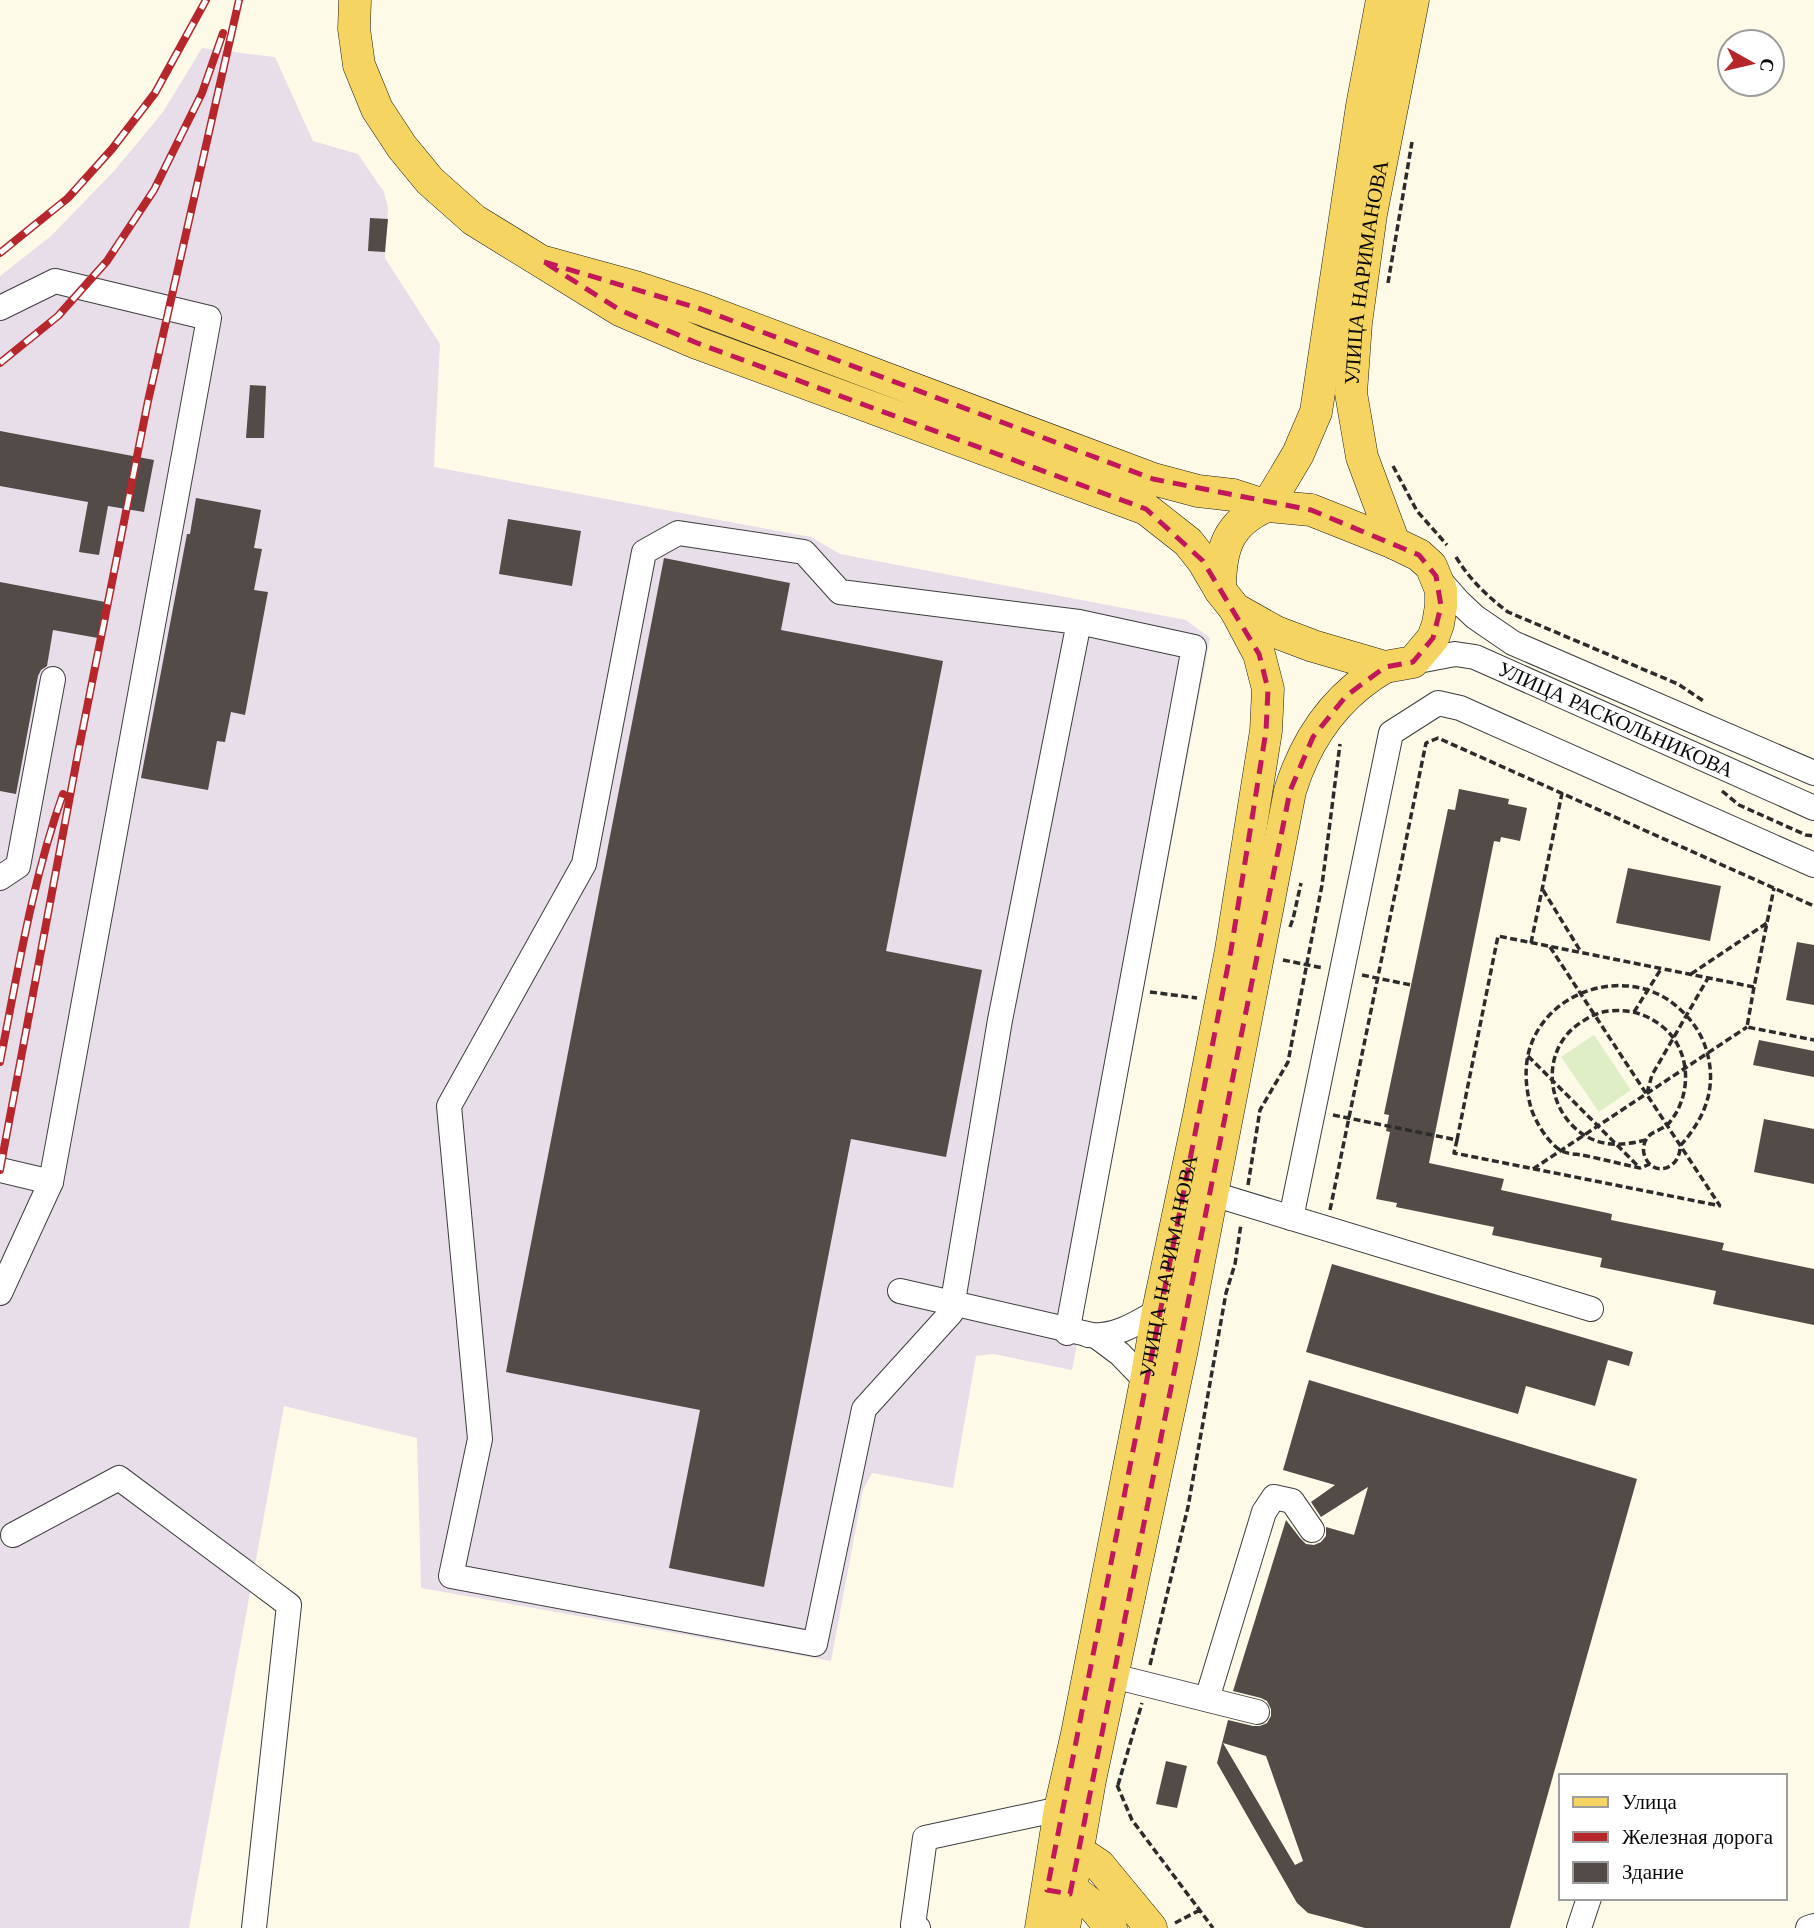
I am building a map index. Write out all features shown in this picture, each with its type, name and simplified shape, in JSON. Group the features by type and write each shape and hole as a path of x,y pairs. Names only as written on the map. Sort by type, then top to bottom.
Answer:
{"main road":[{"path":"355,0 354,29 359,65 377,109 402,147 430,181 474,219 544,262 701,309 1153,479 1198,491 1233,495 1267,506 1311,510 1394,543 1419,555 1431,566 1446,566"},
{"name":"УЛИЦА НАРИМАНОВА","path":"1267,506 1298,454 1316,412 1382,0"},
{"name":"УЛИЦА НАРИМАНОВА","path":"1394,543 1362,457 1351,393 1356,323 1371,214 1413,0"},
{"name":"УЛИЦА НАРИМАНОВА","path":"544,262 620,310 697,343 1146,509 1188,542 1203,561 1259,654 1268,689 1266,731 1231,950 1060,1809 1065,1853"},
{"path":"1267,506 1244,520 1227,541 1222,556 1227,600 1289,636 1344,656 1399,664"},
{"name":"УЛИЦА НАРИМАНОВА","path":"1064,1928 1059,1892 1065,1853 1090,1780 1113,1676 1213,1194 1290,791 1298,766 1329,714 1364,679 1399,664 1433,638 1438,624 1446,566"},
{"path":"1065,1853 1087,1857 1099,1865 1151,1928"},
{"path":"1059,1892 1079,1895 1092,1905 1111,1928"},
{"name":"УЛИЦА НАРИМАНОВА","path":"1041,1928 1059,1892"}],"street":[{"path":"0,307 55,281 209,318 51,1182 0,1293"},
{"path":"1067,1333 1194,646 1079,622 841,592 804,552 678,533 644,552 584,864 449,1106 481,1439 451,1576 815,1644 864,1409 951,1313 1000,1020 1079,622"},
{"name":"УЛИЦА РАСКОЛЬНИКОВА","path":"1446,566 1459,602 1475,617 1513,643 1814,773"},
{"name":"УЛИЦА РАСКОЛЬНИКОВА","path":"1399,664 1455,654 1475,657 1814,808"},
{"path":"0,878 18,866 53,680"},
{"path":"1291,1218 1391,733 1438,703 1460,708 1814,865"},
{"path":"0,1170 51,1182"},
{"path":"1213,1194 1591,1309"},
{"path":"900,1291 1096,1336 1120,1354 1146,1381"},
{"path":"951,1313 1096,1336 1124,1330 1158,1311"},
{"path":"13,1535 119,1478 289,1605 254,1928"},
{"path":"1207,1699 1264,1512 1274,1497 1292,1501 1312,1530"},
{"path":"1113,1676 1257,1712"},
{"path":"918,1928 913,1925 925,1839 1060,1809"},
{"path":"1579,1928 1588,1900"},
{"path":"1808,1928 1814,1926"}],"path":[{"path":"1388,287 1413,137"},
{"path":"1391,462 1417,511 1449,547"},
{"path":"1446,566 1466,573 1486,596 1508,612 1678,684 1713,707"},
{"path":"1326,1229 1426,743 1438,737 1814,906"},
{"path":"1213,1928 1132,1820 1118,1786 1147,1684 1188,1507 1226,1293 1235,1264 1260,1110 1288,1062 1322,885 1340,739"},
{"path":"1720,789 1739,805 1806,835 1814,836"},
{"path":"1531,943 1562,793"},
{"path":"1542,888 1581,953"},
{"path":"1747,1027 1774,888"},
{"path":"1690,975 1767,923"},
{"path":"1550,947 1721,1206 1454,1153 1498,936 1754,988"},
{"path":"1634,1012 1661,969"},
{"path":"1647,1093 1652,1075 1708,978"},
{"path":"1145,992 1197,999 1202,986"},
{"path":"1646,1140 1612,1145 1595,1141 1567,1121 1552,1090 1551,1072 1562,1040 1574,1027 1604,1011 1634,1012 1654,1020 1668,1030 1684,1060 1686,1077 1684,1095 1678,1111 1667,1125 1651,1134 1643,1148 1644,1157 1657,1168 1672,1166 1677,1161 1680,1146 1696,1128 1706,1108 1710,1063 1704,1042 1692,1022 1677,1006 1658,994 1637,986 1592,988 1571,997 1553,1011 1539,1028 1530,1049 1526,1071 1527,1094 1533,1115 1545,1135 1561,1151 1640,1168 1650,1164"},
{"path":"1533,1169 1747,1027 1814,1040"},
{"path":"1528,1056 1640,1168"},
{"path":"1313,1111 1457,1140"},
{"path":"1110,1784 1118,1786"},
{"path":"1167,1928 1200,1910"}],"highlighted area":[{"path":"544,262 701,309 1153,479 1311,510 1419,555 1436,576 1441,606 1433,638 1413,662 1385,667 1346,696 1313,737 1290,791 1070,1894 1047,1890 1231,950 1266,731 1268,689 1259,654 1203,561 1146,509 697,343 620,310"}],"shaded area":[{"path":"202,48 275,57 313,141 358,154 384,192 388,208 385,258 440,344 434,467 811,537 840,554 1186,620 1210,638 1072,1370 993,1354 976,1356 953,1488 872,1473 863,1490 831,1661 421,1588 417,1438 284,1406 189,1928 0,1928 0,276 51,236 114,171 163,112"}],"green space":[{"path":"1594,1035 1631,1090 1599,1112 1561,1057"}],"building":[{"path":"370,218 388,219 385,252 368,251"},
{"path":"250,385 266,386 264,438 246,438"},
{"path":"0,431 154,460 144,512 108,506 99,555 79,552 88,502 0,486"},
{"path":"196,498 261,510 254,548 262,549 254,590 268,592 245,715 231,712 225,742 217,741 208,790 141,778"},
{"path":"508,519 581,531 572,586 499,574"},
{"path":"664,558 790,583 781,630 943,661 886,951 982,970 946,1157 851,1139 764,1587 669,1568 700,1410 506,1372"},
{"path":"0,582 105,602 98,638 53,630 47,666 38,676 16,794 0,791"},
{"path":"1459,789 1509,799 1508,804 1527,808 1520,841 1501,837 1500,842 1494,841 1429,1163 1504,1179 1501,1190 1612,1214 1611,1220 1724,1243 1722,1250 1814,1269 1814,1325 1713,1304 1716,1291 1600,1267 1602,1258 1492,1235 1494,1227 1396,1207 1397,1203 1376,1199 1390,1132 1386,1131 1389,1115 1384,1114 1448,809 1455,810"},
{"path":"1628,868 1721,886 1710,941 1616,923"},
{"path":"1797,942 1814,945 1814,1005 1786,1000"},
{"path":"1759,1040 1814,1051 1814,1077 1753,1065"},
{"path":"1764,1119 1814,1129 1814,1184 1754,1172"},
{"path":"1332,1264 1633,1352 1629,1366 1608,1360 1595,1406 1526,1386 1518,1414 1306,1352"},
{"path":"1309,1380 1637,1479 1510,1928 1365,1928 1308,1913 1297,1903 1217,1763 1228,1720 1260,1726 1267,1723 1271,1716 1267,1701 1233,1691 1286,1520 1306,1544 1321,1542 1326,1536 1326,1527 1354,1535 1368,1487 1321,1517 1311,1502 1335,1485 1283,1470","holes":["1223,1743 1266,1756 1303,1861 1295,1865"]},
{"path":"1166,1761 1187,1766 1177,1808 1156,1804"}],"railway":[{"path":"0,253 68,198 112,149 155,93 206,0"},
{"path":"0,1170 79,748 148,401 239,0"},
{"path":"0,363 58,316 107,261 154,190 202,93 223,33"},
{"path":"0,1062 34,893 63,794"}]}
